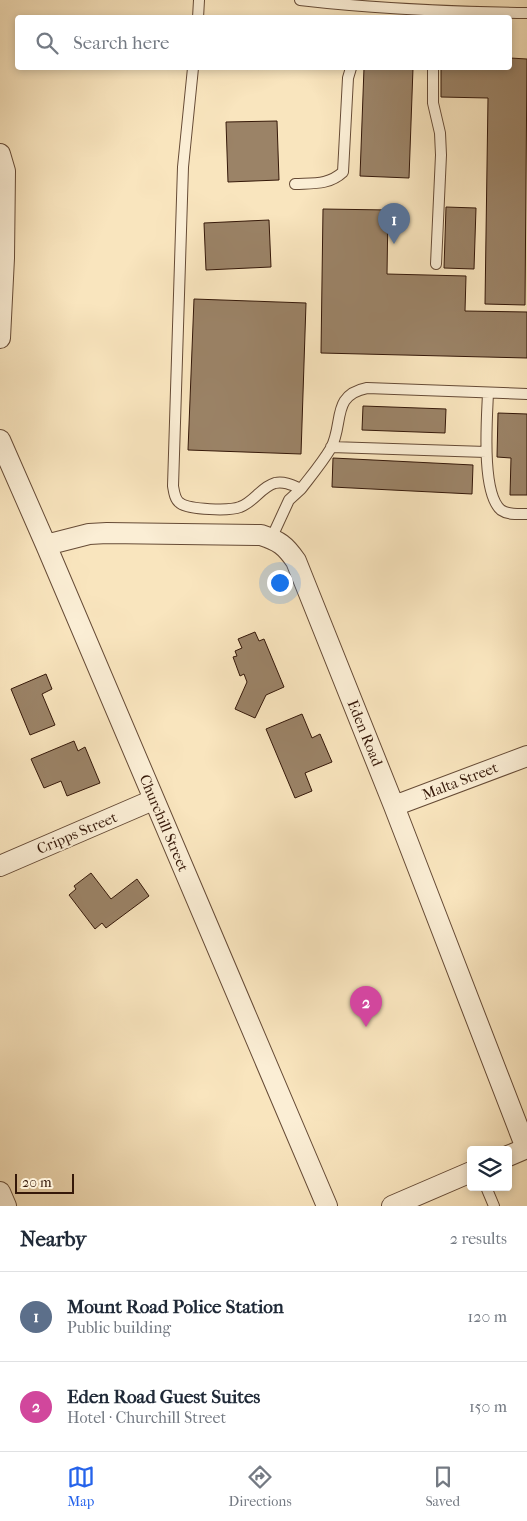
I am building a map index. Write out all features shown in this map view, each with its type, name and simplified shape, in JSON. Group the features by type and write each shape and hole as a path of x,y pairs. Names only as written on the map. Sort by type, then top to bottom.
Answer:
{"street":[{"path":"0,154 5,171 4,258 0,338"},
{"name":"Churchill Street","path":"0,440 327,1206"},
{"path":"46,545 89,534 107,533 261,535 271,538"},
{"name":"Eden Road","path":"271,538 281,543 296,561 394,806 520,1150"},
{"name":"Malta Street","path":"394,806 527,756"},
{"name":"Cripps Street","path":"0,866 153,800"},
{"path":"392,1206 467,1174"},
{"path":"0,1192 6,1206"}],"lane":[{"path":"198,15 199,0"},
{"path":"300,0 358,8 435,15 527,13"},
{"path":"193,70 184,168 173,486 175,495 179,503 188,507 228,509 239,508 249,503 268,486 276,483 284,482 300,489"},
{"path":"295,184 322,183 336,179 343,172 348,78 350,70"},
{"path":"433,70 433,103 440,132 441,155 436,264"},
{"path":"271,538 289,500 318,468 332,447 342,403 357,390 367,388 527,394"},
{"path":"488,393 486,452 490,490 495,503 502,511 512,514 527,514"},
{"path":"332,447 486,452"},
{"path":"488,1191 494,1206"}],"building":[{"path":"512,58 527,59 525,305 485,304 488,98 441,97 441,70 512,70"},
{"path":"364,70 413,70 409,178 360,176"},
{"path":"277,121 279,180 228,182 226,122"},
{"path":"446,207 476,208 474,269 444,268"},
{"path":"323,209 388,210 387,274 466,276 465,311 527,312 527,358 321,353"},
{"path":"269,220 271,267 206,270 204,223"},
{"path":"194,299 306,303 301,454 188,450"},
{"path":"363,406 446,409 445,433 362,430"},
{"path":"498,413 527,414 527,495 510,495 511,458 497,457"},
{"path":"333,458 473,465 472,494 332,487"},
{"path":"255,632 259,641 264,639 284,687 266,695 255,718 235,709 247,682 244,674 240,676 233,657 237,656 235,651 242,648 238,639"},
{"path":"46,674 52,689 42,694 55,725 30,735 11,689"},
{"path":"302,714 312,738 320,734 332,762 305,773 312,791 295,798 266,729"},
{"path":"74,741 78,751 85,747 100,783 67,796 61,781 44,788 31,759"},
{"path":"91,873 111,899 137,879 149,896 106,928 102,923 95,929 69,895 76,889 74,886"}],"place":[{"name":"Mount Road Police Station","path":"394,244"},
{"name":"Eden Road Guest Suites","path":"366,1027"}]}
